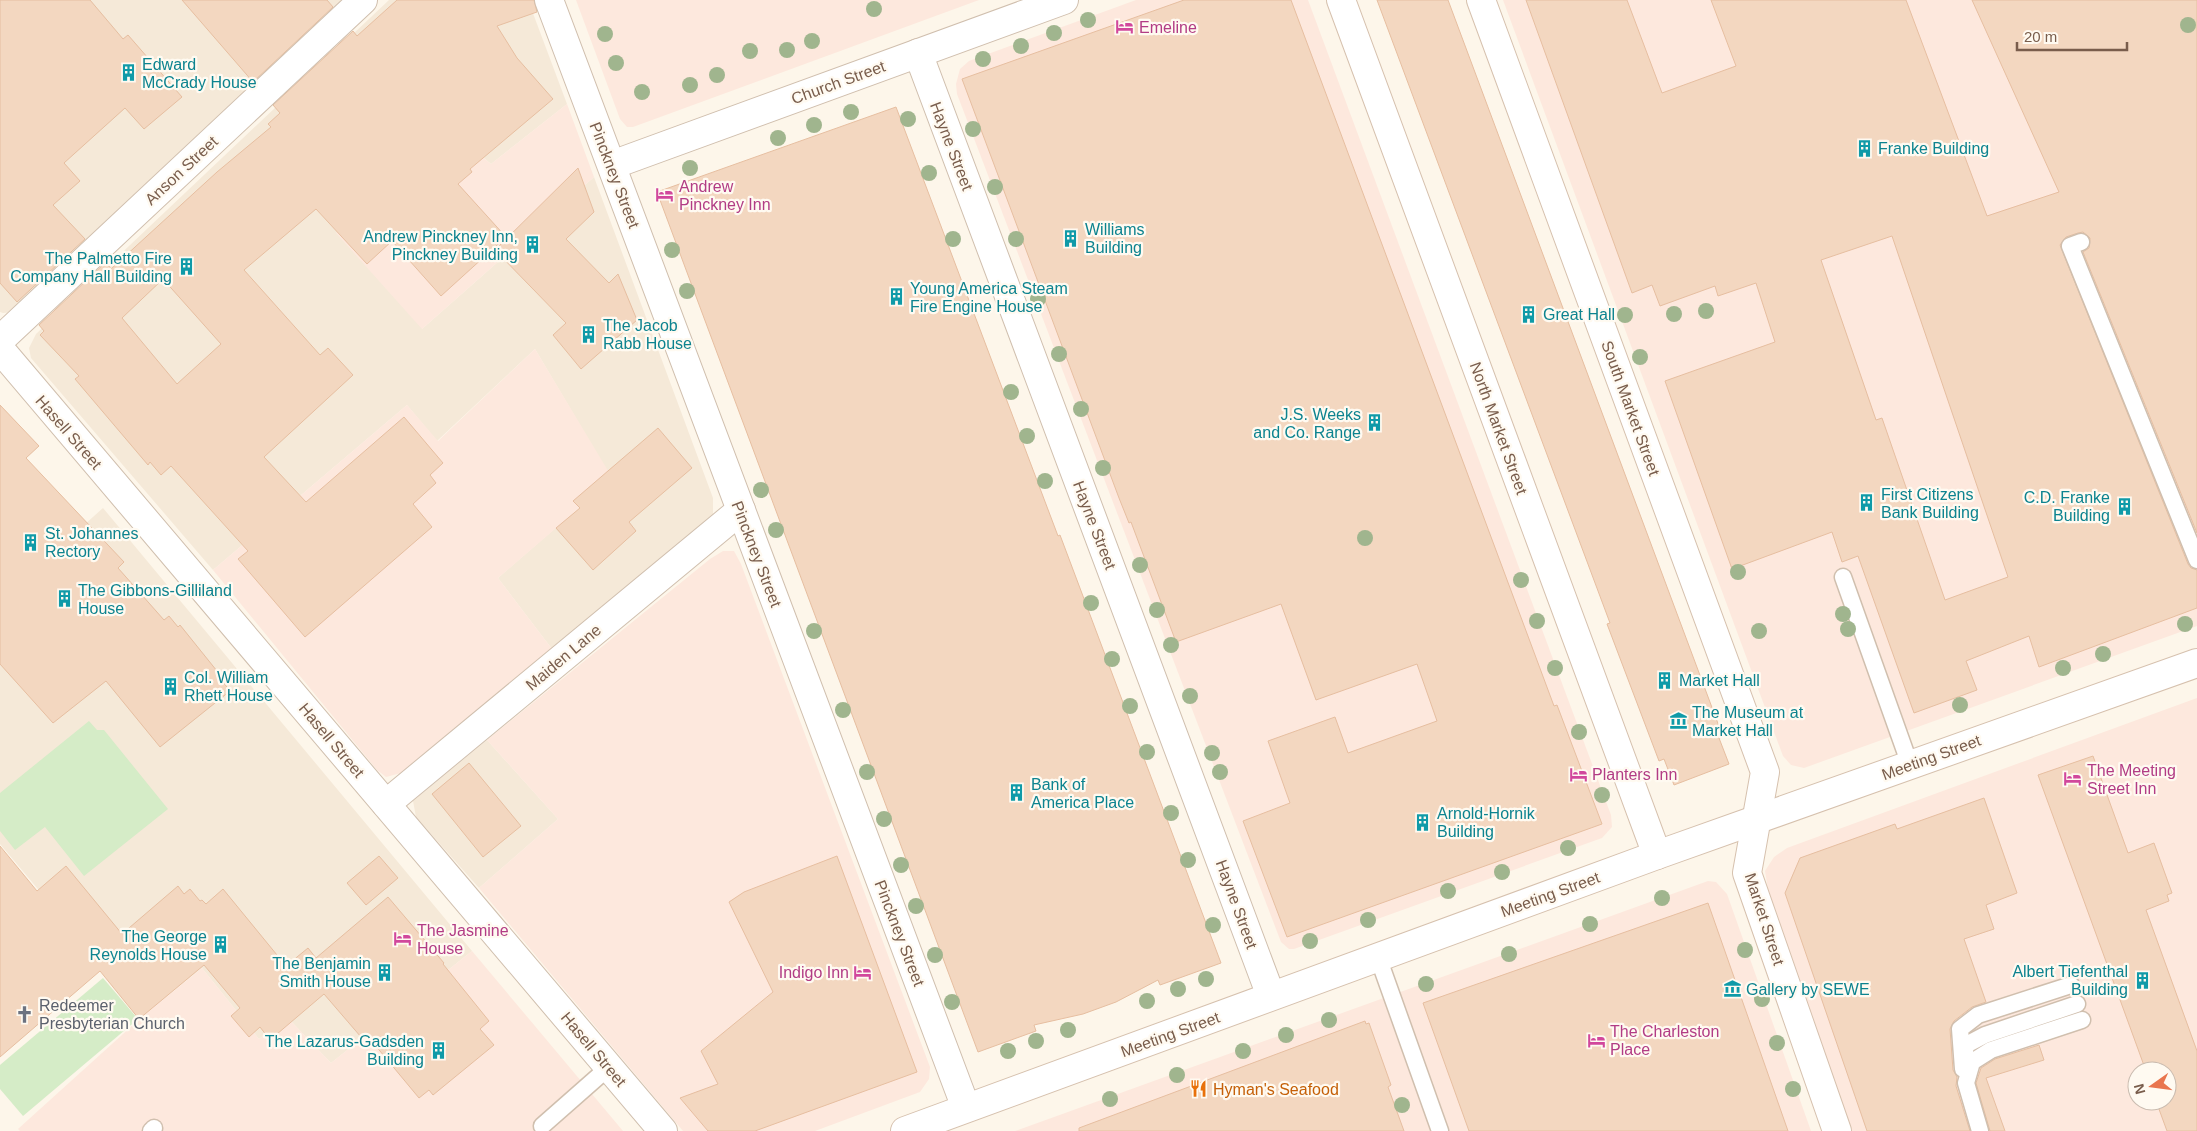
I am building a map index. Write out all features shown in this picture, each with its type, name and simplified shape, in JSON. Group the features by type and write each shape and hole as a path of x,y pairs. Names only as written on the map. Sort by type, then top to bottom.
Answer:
{"street":[{"name":"Anson Street","path":"0,340 363,0"},
{"name":"Pinckney Street","path":"549,0 966,1108"},
{"name":"Church Street","path":"612,165 1064,0"},
{"name":"North Market Street","path":"1341,0 1657,855"},
{"name":"South Market Street","path":"1481,0 1765,772 1757,819"},
{"name":"Hayne Street","path":"918,53 1271,996"},
{"name":"Hasell Street","path":"0,349 663,1131"},
{"name":"Maiden Lane","path":"386,804 741,510"},
{"name":"Meeting Street","path":"904,1131 1657,855 2197,663"},
{"name":"Market Street","path":"1757,819 1747,873 1838,1131"}],"lane":[{"path":"2081,242 2070,246 2197,560"},
{"path":"1843,577 1910,765"},
{"path":"1378,957 1440,1131"},
{"path":"1980,1131 1964,1076 1960,1029 1978,1015 2070,985"},
{"path":"1964,1076 1966,1045 1985,1035 2077,1004"},
{"path":"1964,1076 1972,1062 1991,1050 2082,1020"},
{"path":"542,1126 609,1067"}],"shaded area":[{"path":"0,0 344,0 14,312 3,313 0,312"},
{"path":"389,0 528,0 567,104 491,164 451,130 422,329 594,177 713,498 713,514 703,524 552,649 498,578 612,479 535,349 437,441 407,405 213,570 31,358 29,348 36,334"},
{"path":"576,0 979,0 633,127 627,127 620,119"},
{"path":"1136,0 1308,0 1611,815 1612,827 1602,838 1294,949 1289,949 1281,942 957,94 956,84 960,69 969,61"},
{"path":"1503,0 2197,0 2197,626 1804,768 1791,765 1783,756"},
{"path":"567,104 594,177 422,329 336,233 450,130 491,164"},
{"path":"535,349 613,479 498,578 552,649 401,773 386,777 377,770 213,570 407,405 438,441"},
{"path":"103,508 472,951 331,1063 287,1017 259,1039 202,968 144,1015 0,844 0,600"},
{"path":"723,551 734,551 741,564 930,1067 929,1079 920,1092 815,1131 683,1131 479,888 558,819 487,740 710,559"},
{"path":"2197,698 2197,1131 1852,1131 1768,889 1765,871 1774,857 1787,848"},
{"path":"487,740 558,819 479,888 416,817 413,801"},
{"path":"1708,881 1716,882 1727,894 1811,1131 1015,1131"},
{"path":"472,951 623,1131 20,1131 18,1129 144,1015 202,968 259,1039 287,1017 331,1063"}],"green space":[{"path":"89,721 97,730 104,730 168,809 84,876 45,827 15,850 0,831 0,793"},
{"path":"103,978 138,1019 23,1116 0,1089 0,1065"}],"building":[{"path":"0,0 90,0 123,39 128,35 182,97 144,129 125,108 64,163 80,181 53,205 85,239 17,302 0,283"},
{"path":"182,0 327,0 333,7 253,82"},
{"path":"397,0 534,0 537,12 497,26 517,58 553,99 470,169 472,172 458,184 506,237 441,296 392,241 367,264 316,209 244,270 320,355 328,348 353,375 264,457 306,502 404,417 443,463 430,475 436,483 413,504 432,527 305,637 238,559 248,551 171,466 161,475 150,462 148,465 75,379 79,376 40,335 44,331 39,325 106,262 111,269 217,172 271,127 268,124 280,113 273,105 353,31 357,36","holes":["163,279 221,344 177,384 122,318"]},
{"path":"1184,0 1291,0 1554,706 1557,705 1602,824 1287,937 1243,821 1290,803 1268,741 1335,717 1348,753 1437,721 1417,664 1316,700 1281,604 1176,642 1131,522 1129,523 1119,498 962,79"},
{"name":"Great Hall","path":"1377,0 1448,0 1723,737 1719,738 1729,764 1674,785 1664,759 1659,761 1607,624 1610,623"},
{"path":"1526,0 1627,0 1662,93 1736,66 1711,0 1906,0 1987,216 2059,192 1972,0 2197,0 2197,533 2083,252 2089,248 2090,238 2083,232 2078,233 2066,237 2060,245 2188,564 2191,568 2197,570 2197,608 2039,667 2029,636 1966,661 1977,690 1914,713 1858,556 1842,562 1832,532 1732,569 1665,381 1775,342 1756,283 1718,296 1715,286 1660,306 1652,285 1632,293","holes":["1892,236 2008,577 1945,600 1882,418 1876,420 1821,260"]},
{"path":"896,107 1221,963 1160,985 1158,980 1116,1002 1083,1014 1034,1025 1036,1031 978,1052 657,192"},
{"name":"Andrew Pinckney Inn, Pinckney Building","path":"578,168 594,212 566,239 609,283 618,274 637,320 581,369 553,335 566,323 495,250"},
{"path":"0,405 39,446 26,458 124,562 118,568 164,620 169,616 178,627 180,625 221,676 219,677 230,691 160,747 106,681 53,723 0,664"},
{"path":"658,428 692,468 629,522 636,531 593,570 556,528 580,508 573,501"},
{"name":"Albert Tiefenthal Building","path":"2093,756 2128,853 2154,843 2172,893 2167,895 2169,901 2146,910 2197,1051 2197,1131 2167,1131 2160,1111 2177,1111 2177,1061 2142,1061 2038,775"},
{"path":"469,763 521,826 483,857 432,794"},
{"path":"1984,798 2017,893 1986,905 1994,929 1964,939 1986,1002 1972,1007 1954,1021 1950,1029 1953,1070 1957,1077 1956,1086 1970,1131 1867,1131 1785,893 1800,858 1895,824 1897,829"},
{"path":"0,846 37,891 66,866 122,934 178,886 184,894 190,889 200,901 202,900 206,904 223,889 286,966 308,948 316,958 388,897 444,963 489,1021 480,1029 494,1045 433,1095 429,1090 419,1098 365,1033 361,1037 324,994 270,1040 260,1027 249,1037 231,1016 240,1008 204,965 139,1019 100,971 0,1057"},
{"path":"379,856 398,878 366,905 347,883"},
{"path":"837,856 917,1072 755,1131 708,1131 680,1098 718,1084 701,1051 773,992 729,902 744,892"},
{"name":"The Charleston Place","path":"1708,903 1788,1131 1469,1131 1423,1003"},
{"path":"1365,1021 1366,1024 1369,1023 1391,1085 1388,1087 1404,1131 1079,1131 1079,1128"},
{"path":"2039,1045 2044,1060 1986,1078 2005,1131 1990,1131 1976,1083 1981,1068 1995,1059"}],"place":[{"name":"Emeline","path":"1125,27"},
{"name":"Edward McCrady House","path":"128,73"},
{"name":"Franke Building","path":"1864,148"},
{"name":"Andrew Pinckney Inn","path":"665,195"},
{"name":"Williams Building","path":"1071,238"},
{"name":"Andrew Pinckney Inn, Pinckney Building","path":"532,245"},
{"name":"The Palmetto Fire Company Hall Building","path":"186,267"},
{"name":"Young America Steam Fire Engine House","path":"896,297"},
{"name":"Great Hall","path":"1529,314"},
{"name":"The Jacob Rabb House","path":"589,334"},
{"name":"J.S. Weeks and Co. Range","path":"1375,423"},
{"name":"First Citizens Bank Building","path":"1867,503"},
{"name":"C.D. Franke Building","path":"2124,506"},
{"name":"St. Johannes Rectory","path":"31,542"},
{"name":"The Gibbons-Gilliland House","path":"64,599"},
{"name":"Market Hall","path":"1665,680"},
{"name":"Col. William Rhett House","path":"170,686"},
{"name":"The Museum at Market Hall","path":"1678,721"},
{"name":"Planters Inn","path":"1578,774"},
{"name":"The Meeting Street Inn","path":"2073,779"},
{"name":"Bank of America Place","path":"1017,793"},
{"name":"Arnold-Hornik Building","path":"1423,822"},
{"name":"The Jasmine House","path":"403,939"},
{"name":"The George Reynolds House","path":"221,945"},
{"name":"The Benjamin Smith House","path":"385,972"},
{"name":"Indigo Inn","path":"863,972"},
{"name":"Albert Tiefenthal Building","path":"2142,980"},
{"name":"Gallery by SEWE","path":"1732,989"},
{"name":"Redeemer Presbyterian Church","path":"25,1014"},
{"name":"The Charleston Place","path":"1596,1040"},
{"name":"The Lazarus-Gadsden Building","path":"438,1050"},
{"name":"Hyman's Seafood","path":"1199,1089"}]}
